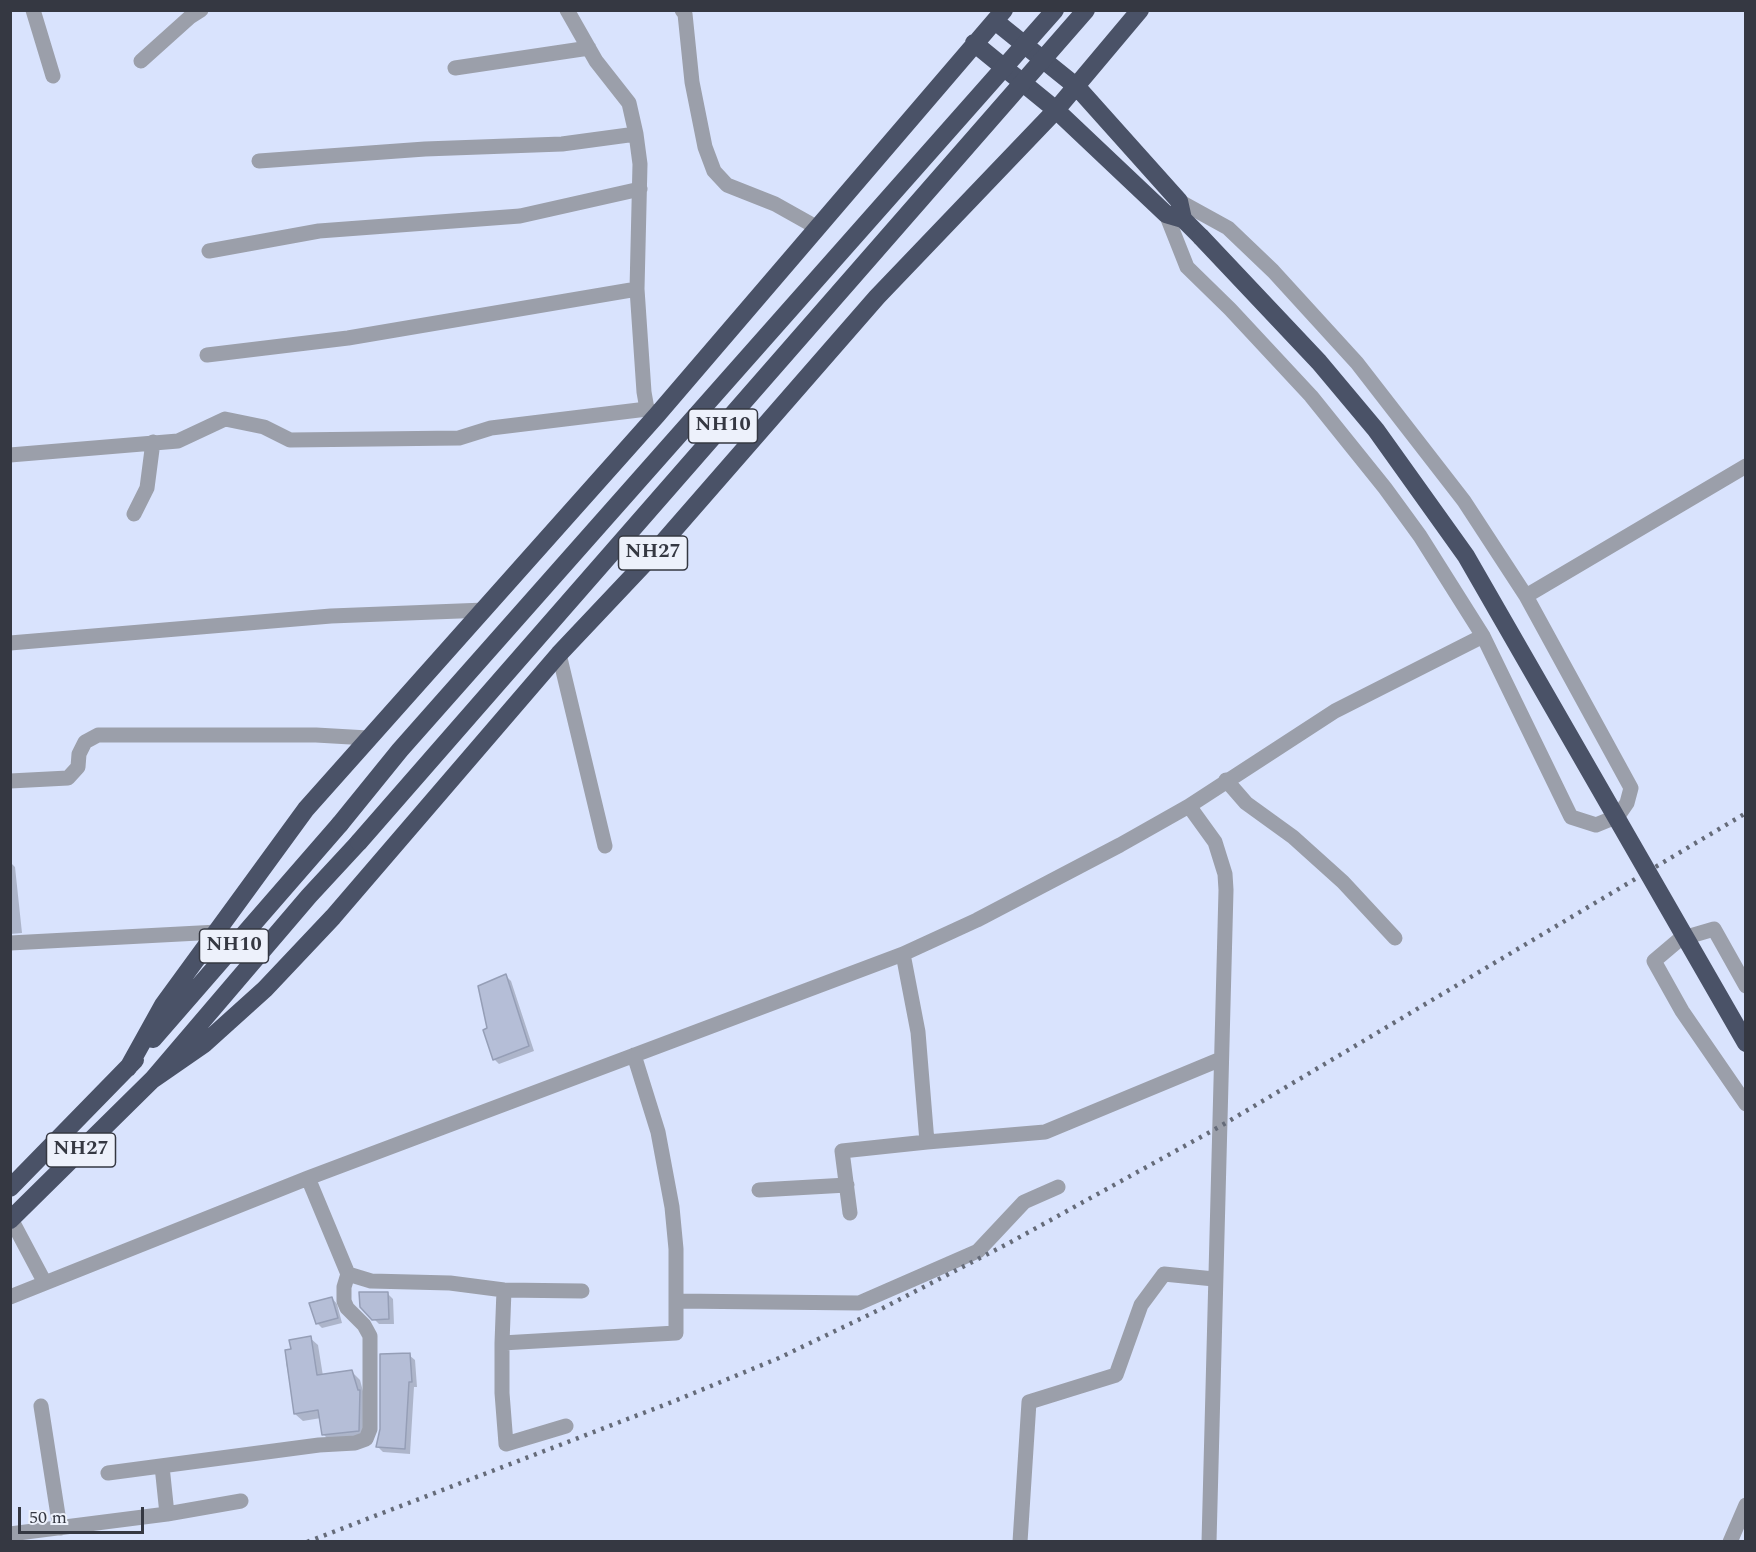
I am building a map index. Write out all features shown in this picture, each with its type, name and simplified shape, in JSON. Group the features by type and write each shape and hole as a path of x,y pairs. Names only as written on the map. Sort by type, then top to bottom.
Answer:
{"highway":[{"name":"NH10","path":"128,1068 340,824 400,750 1055,10"},
{"name":"NH10","path":"152,1080 309,896 359,842 1086,10"},
{"name":"NH27","path":"11,1220 152,1080 204,1044 265,989 333,916 559,654 645,563 877,297 1056,110 1140,10"},
{"name":"NH27","path":"10,1188 128,1068 163,1005 306,809 485,610 652,412 999,16"},
{"path":"999,16 1077,87 1176,211 1319,362 1376,430 1466,556 1746,1043"},
{"path":"974,44 1176,211"}],"street":[{"path":"33,10 53,76"},
{"path":"141,61 201,10"},
{"path":"10,455 178,441 225,419 264,427 290,440 459,438 491,429 652,412 637,289 639,189 636,134 629,103 589,48 567,10"},
{"path":"682,10 692,82 705,147 714,171 727,185 775,204 816,227"},
{"path":"455,68 589,48"},
{"path":"259,161 424,149 562,144 636,134"},
{"path":"208,251 319,231 520,216 639,189"},
{"path":"1176,211 1228,228 1316,316 1357,363 1437,465 1526,596 1630,788 1628,803 1618,816 1596,825 1571,817 1483,636 1420,536 1349,442 1271,351 1187,267 1176,211"},
{"path":"207,355 348,338 637,289"},
{"path":"134,514 147,488 153,442"},
{"path":"1526,596 1746,466"},
{"path":"10,643 331,615 485,610"},
{"path":"10,1297 308,1178 903,954 1050,883 1189,806 1226,780 1345,706 1483,636"},
{"path":"559,654 605,846"},
{"path":"10,781 49,781 68,778 78,767 85,742 98,735 305,735 368,738"},
{"path":"1226,780 1246,803 1293,837 1336,875 1395,938"},
{"path":"1189,806 1212,836 1225,874 1209,1542"},
{"path":"1746,986 1714,929 1680,939 1654,961 1682,1011 1746,1104"},
{"path":"10,942 218,932"},
{"path":"903,954 918,1032 927,1142"},
{"path":"502,1343 676,1333 676,1249 666,1169 648,1094 634,1055"},
{"path":"850,1213 842,1151 1045,1132 1221,1059"},
{"path":"108,1473 319,1445 355,1443 366,1439 370,1429 370,1336 368,1329 352,1316 344,1301 344,1287 348,1274 308,1178"},
{"path":"759,1190 847,1185"},
{"path":"677,1302 859,1303 978,1251 1024,1202 1058,1187"},
{"path":"11,1220 45,1283"},
{"path":"348,1274 371,1281 450,1283 504,1290 582,1291"},
{"path":"1020,1542 1029,1402 1116,1375 1142,1305 1164,1274 1214,1279"},
{"path":"504,1290 502,1393 506,1444 566,1426"},
{"path":"41,1407 60,1528"},
{"path":"162,1466 167,1514"},
{"path":"10,1534 167,1514 241,1501"},
{"path":"1730,1542 1746,1505"}],"building":[{"path":"506,974 529,1046 493,1060 483,1030 487,1028 478,986"},
{"path":"359,1292 388,1292 389,1319 372,1320 360,1307"},
{"path":"332,1297 338,1318 316,1324 309,1303"},
{"path":"311,1336 317,1375 352,1370 358,1390 360,1390 359,1431 322,1435 318,1410 294,1414 285,1350 291,1349 289,1340"},
{"path":"410,1353 412,1382 409,1382 405,1449 376,1447 380,1429 380,1354"}],"railway":[{"path":"307,1542 672,1402 779,1358 883,1308 1009,1243 1219,1127 1746,813"}]}
